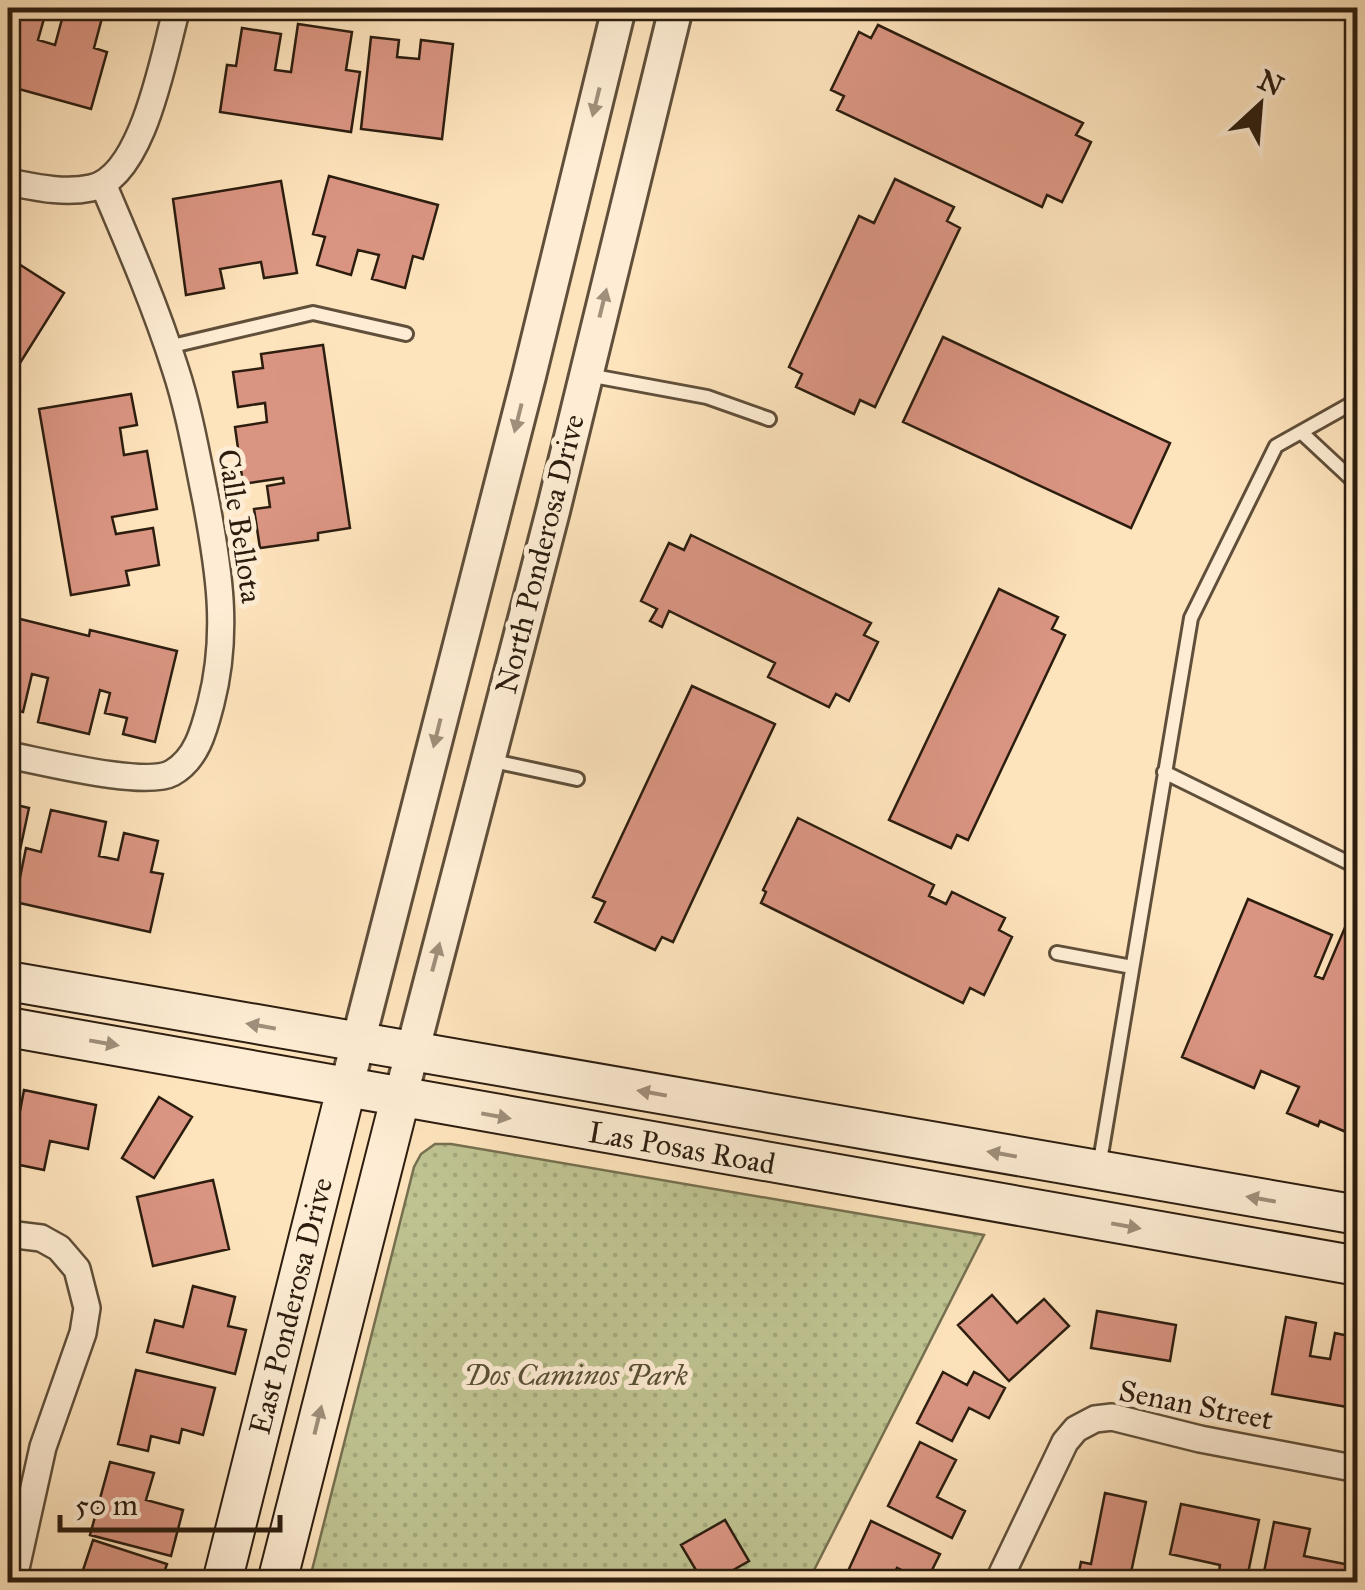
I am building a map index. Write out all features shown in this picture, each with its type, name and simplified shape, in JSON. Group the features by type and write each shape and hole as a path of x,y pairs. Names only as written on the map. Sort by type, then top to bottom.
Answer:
{"main road":[{"name":"Las Posas Road","path":"8,981 1358,1216"},
{"name":"Las Posas Road","path":"8,1027 1358,1266"},
{"name":"East Ponderosa Drive","path":"222,1582 346,1089"},
{"name":"East Ponderosa Drive","path":"277,1582 400,1098"},
{"path":"802,1169 852,1157 1084,1197 1093,1188 1098,1171"}],"street":[{"path":"8,182 60,191 93,188 122,169 134,150 177,8"},
{"name":"North Ponderosa Drive","path":"346,1089 619,8"},
{"name":"North Ponderosa Drive","path":"400,1098 676,8"},
{"name":"Calle Bellota","path":"8,755 148,778 173,773 188,760 203,736 217,680 223,609 200,469 168,347 103,184"},
{"path":"8,1234 40,1238 69,1258 84,1290 86,1308 83,1333 43,1447 14,1582"},
{"name":"Senan Street","path":"998,1582 1065,1442 1076,1429 1095,1419 1112,1417 1200,1439 1358,1469"}],"lane":[{"path":"168,347 313,313 406,334"},
{"path":"586,375 707,397 769,419"},
{"path":"1098,1171 1191,618 1276,446 1358,400"},
{"path":"1301,432 1358,484"},
{"path":"487,760 577,779"},
{"path":"1164,772 1349,863 1358,841"},
{"path":"1057,953 1132,967"}],"green space":[{"name":"Dos Caminos Park","path":"435,1144 984,1235 808,1582 309,1582 414,1167 421,1154"}],"building":[{"path":"8,8 47,8 38,40 55,45 65,8 102,18 94,48 107,52 91,109 8,86"},
{"path":"298,24 352,32 346,70 360,72 351,132 220,112 227,65 236,66 242,28 281,34 275,70 291,72"},
{"path":"878,25 1083,123 1076,135 1091,142 1062,202 1047,195 1042,207 837,110 844,96 831,90 859,32 871,38"},
{"path":"371,37 399,40 397,57 419,59 421,40 453,44 442,139 361,129"},
{"path":"329,176 438,205 423,259 413,256 405,288 372,279 379,255 358,250 351,275 317,265 325,237 313,234"},
{"path":"895,179 954,207 947,221 960,228 875,407 860,400 854,414 796,387 802,374 789,367 859,216 874,223"},
{"path":"281,181 297,273 264,278 261,262 220,269 224,288 186,295 173,199"},
{"path":"8,257 64,293 20,363 8,355"},
{"path":"943,337 1170,443 1131,528 903,422"},
{"path":"323,345 350,528 318,533 318,540 260,548 254,509 270,507 267,486 284,483 283,478 243,484 235,427 267,422 265,403 238,407 233,372 263,368 261,354"},
{"path":"131,394 137,425 120,428 124,455 147,451 157,509 112,517 116,534 153,528 159,565 126,571 129,585 71,595 39,409"},
{"path":"691,535 871,623 864,635 878,642 849,701 836,694 829,707 768,677 775,663 669,611 662,627 650,621 657,609 641,601 669,543 684,550"},
{"path":"999,589 1058,617 1052,629 1065,635 968,840 957,835 951,848 889,820"},
{"path":"8,616 89,636 90,630 177,651 155,742 123,734 127,718 105,713 110,693 100,690 89,734 38,722 48,678 32,674 23,712 8,708"},
{"path":"692,686 775,724 673,942 662,937 655,950 595,922 605,902 593,897"},
{"path":"8,803 29,808 8,906"},
{"path":"51,810 106,822 99,856 118,860 124,833 158,841 151,872 163,874 150,932 15,902 26,848 41,852"},
{"path":"798,818 934,885 929,896 946,904 952,892 1005,918 999,930 1012,937 984,995 970,988 963,1003 761,903 766,892 763,890"},
{"path":"1358,897 1358,974 1349,995 1358,999 1358,1137 1287,1113 1299,1087 1261,1071 1254,1088 1182,1057 1248,899 1332,935 1315,976 1323,979"},
{"path":"24,1090 96,1105 88,1149 50,1141 44,1170 10,1163"},
{"path":"159,1097 192,1117 154,1178 122,1158"},
{"path":"213,1180 229,1249 153,1266 137,1197"},
{"path":"193,1286 235,1297 228,1326 246,1330 235,1374 147,1352 155,1320 183,1327"},
{"path":"992,1295 1017,1323 1044,1299 1069,1326 1009,1381 958,1325"},
{"path":"1097,1311 1176,1325 1170,1361 1091,1348"},
{"path":"1286,1317 1316,1323 1310,1356 1330,1359 1335,1333 1358,1338 1358,1383 1353,1408 1272,1394"},
{"path":"8,1325 16,1326 8,1370"},
{"path":"136,1370 215,1388 203,1435 182,1429 179,1443 151,1436 148,1451 118,1444"},
{"path":"943,1372 967,1385 974,1372 1005,1388 989,1418 969,1408 952,1441 917,1423"},
{"path":"920,1442 956,1460 937,1497 965,1511 952,1538 888,1506"},
{"path":"110,1462 154,1473 146,1500 183,1510 171,1556 90,1535"},
{"path":"1105,1493 1146,1502 1129,1582 1108,1577 1106,1582 1077,1582 1081,1562 1091,1564"},
{"path":"1181,1504 1259,1520 1247,1578 1219,1572 1220,1565 1170,1554"},
{"path":"725,1520 749,1561 712,1582 703,1582 681,1545"},
{"path":"871,1521 940,1554 926,1582 897,1568 890,1582 843,1582"},
{"path":"1274,1522 1310,1529 1304,1556 1350,1565 1346,1582 1262,1582"},
{"path":"93,1540 167,1564 161,1582 79,1582"}]}
